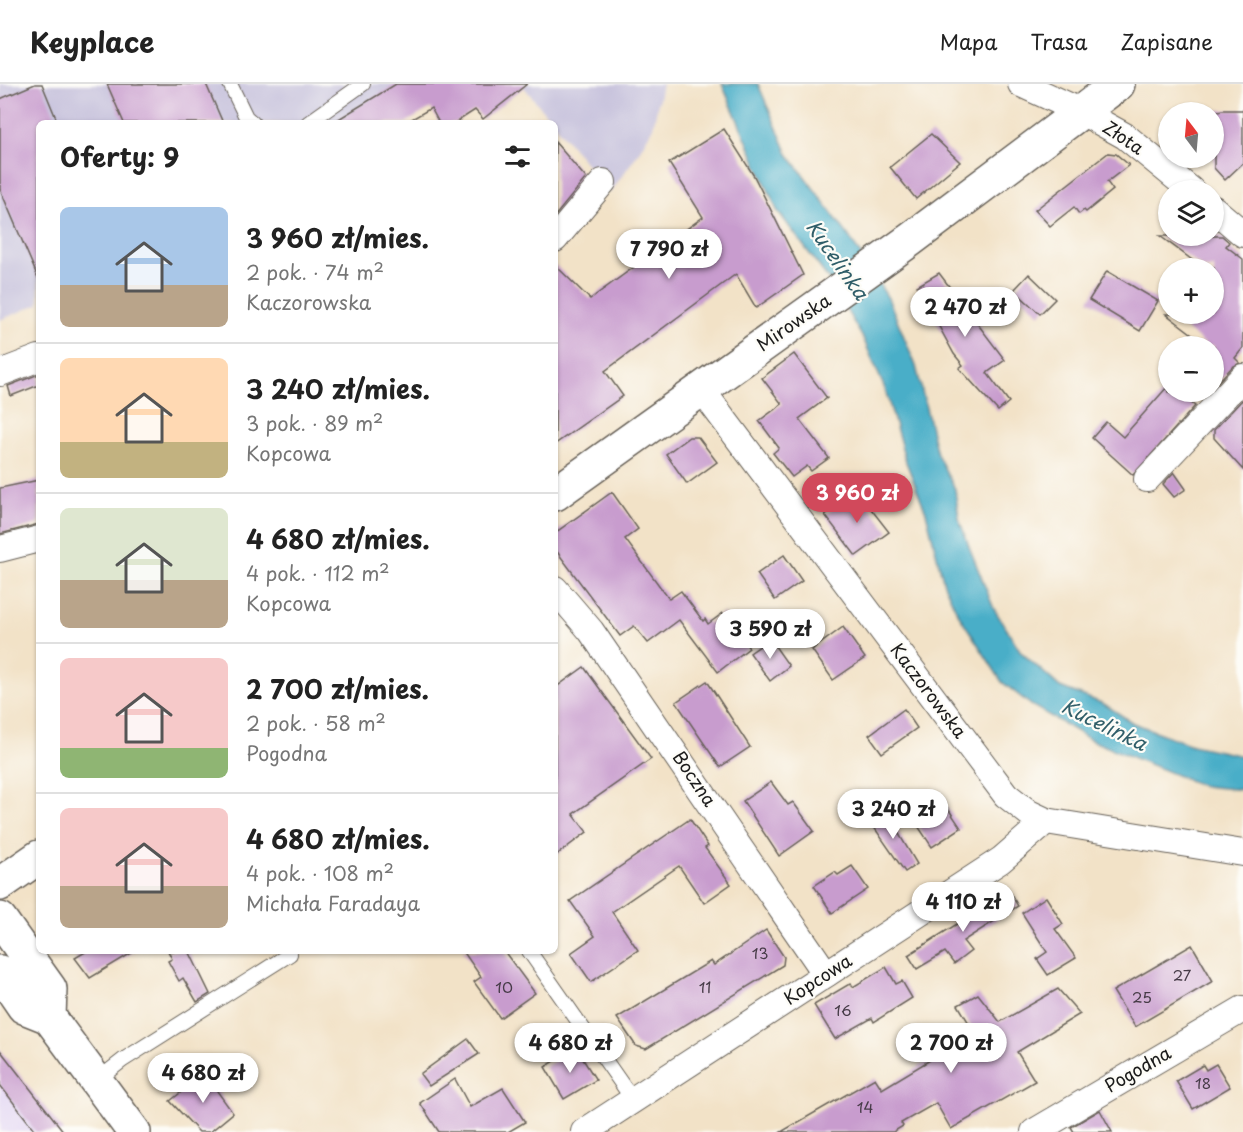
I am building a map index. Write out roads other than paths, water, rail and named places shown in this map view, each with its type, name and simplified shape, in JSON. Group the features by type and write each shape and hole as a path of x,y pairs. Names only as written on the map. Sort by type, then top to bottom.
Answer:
{"street":[{"name":"Złota","path":"1021,84 1080,111 1125,136 1179,180"},
{"name":"Mirowska","path":"558,492 910,240 1118,84"},
{"path":"558,234 603,182"},
{"path":"1224,218 1243,234"},
{"path":"0,374 36,359"},
{"path":"1147,478 1243,377"},
{"name":"Kaczorowska","path":"701,389 1006,795 1029,813 1046,821 1243,853"},
{"path":"0,549 36,540"},
{"name":"Boczna","path":"558,592 591,631 631,688 826,975"},
{"name":"Kopcowa","path":"584,1132 1000,860 1046,821"},
{"path":"0,884 36,859"},
{"path":"0,919 50,989 49,1017"},
{"path":"0,972 24,1007 49,1017 134,1132"},
{"name":"Pogodna","path":"1048,1128 1243,1009"}],"lane":[{"path":"230,84 250,120"},
{"path":"312,120 363,84"},
{"path":"95,1082 123,1060 290,954"},
{"path":"531,954 633,1100"}],"water":[{"name":"Kucelinka","path":"722,84 758,84 788,154 848,235 888,298 916,366 937,454 955,489 959,519 970,549 994,609 1021,652 1060,687 1104,704 1133,723 1192,745 1243,756 1243,790 1203,786 1093,741 1031,705 1002,682 957,612 944,584 926,512 906,462 885,389 863,338 827,277 777,210"}]}
